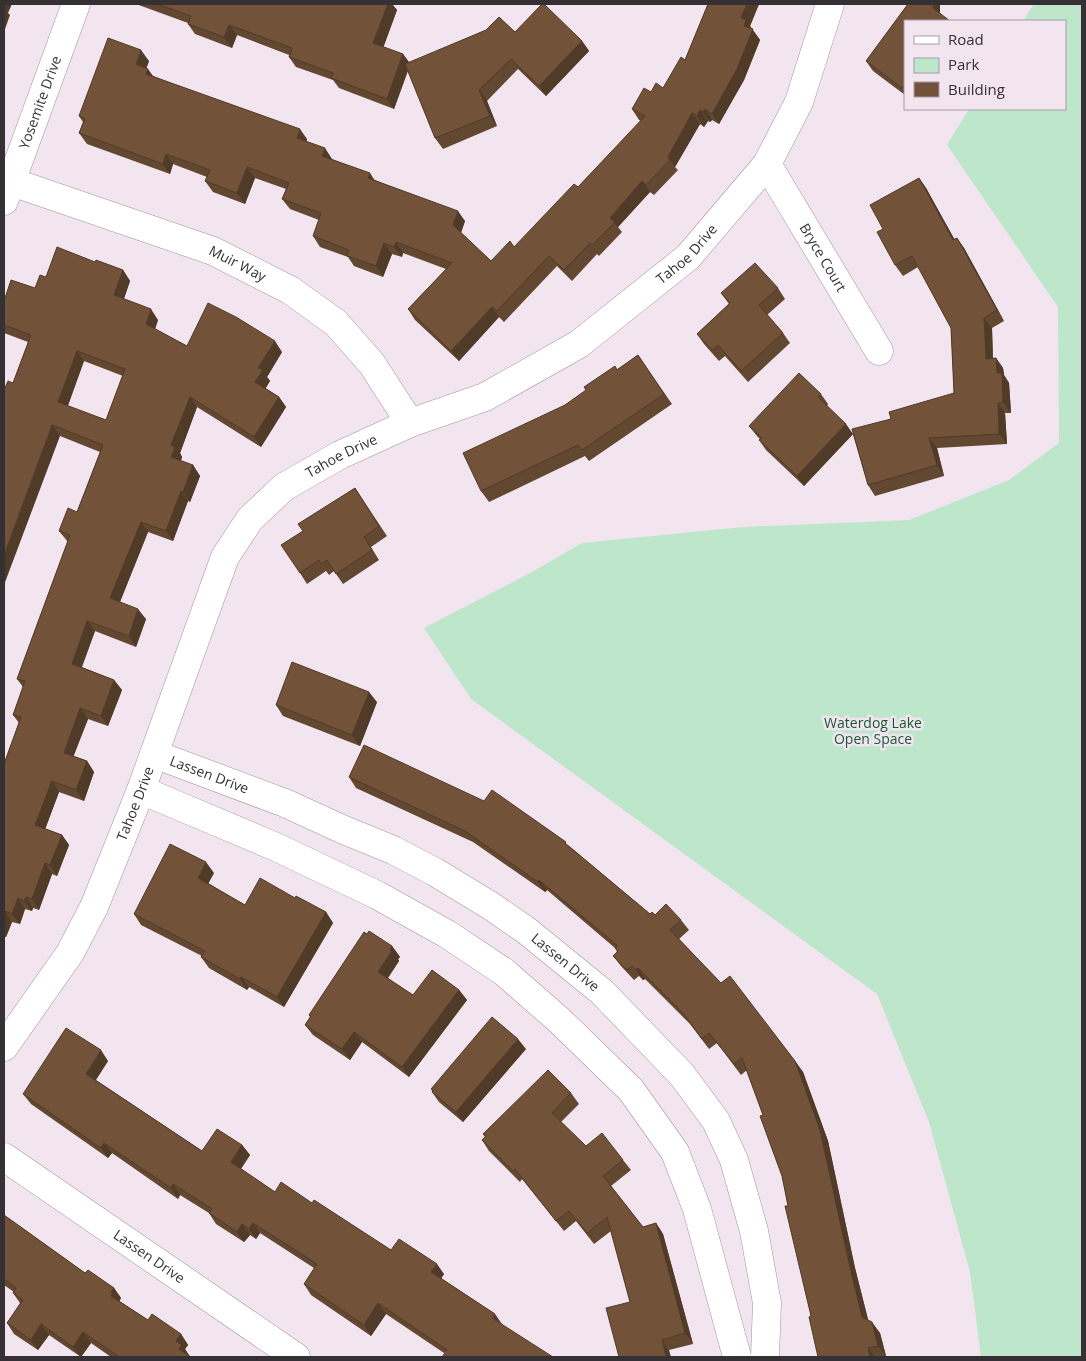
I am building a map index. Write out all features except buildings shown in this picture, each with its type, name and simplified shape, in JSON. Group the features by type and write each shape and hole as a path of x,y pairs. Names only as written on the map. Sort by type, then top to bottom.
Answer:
{"street":[{"name":"Yosemite Drive","path":"8,192 76,4"},
{"name":"Tahoe Drive","path":"4,1047 70,953 94,907 154,754 225,557 250,518 284,487 340,455 410,423 485,398 579,344 688,257 767,164 799,102 830,4"},
{"name":"Bryce Court","path":"767,164 879,351"},
{"name":"Muir Way","path":"8,192 213,251 290,290 336,323 372,364 410,423"},
{"name":"Lassen Drive","path":"154,754 285,803 393,850 435,872 528,931 602,992 682,1075 716,1121 734,1160 754,1232 767,1303 765,1357"},
{"path":"140,790 276,848 377,895 447,934 504,972 559,1020 631,1090 675,1152 697,1209 737,1357"},
{"name":"Lassen Drive","path":"4,1157 296,1357"}],"green space":[{"name":"Waterdog Lake Open Space","path":"1034,4 1082,4 1082,1357 981,1357 970,1272 929,1122 877,994 471,699 424,628 532,572 582,543 743,527 909,520 1009,480 1059,443 1058,307 947,145 968,110 1066,110 1066,20 1024,20"}]}
